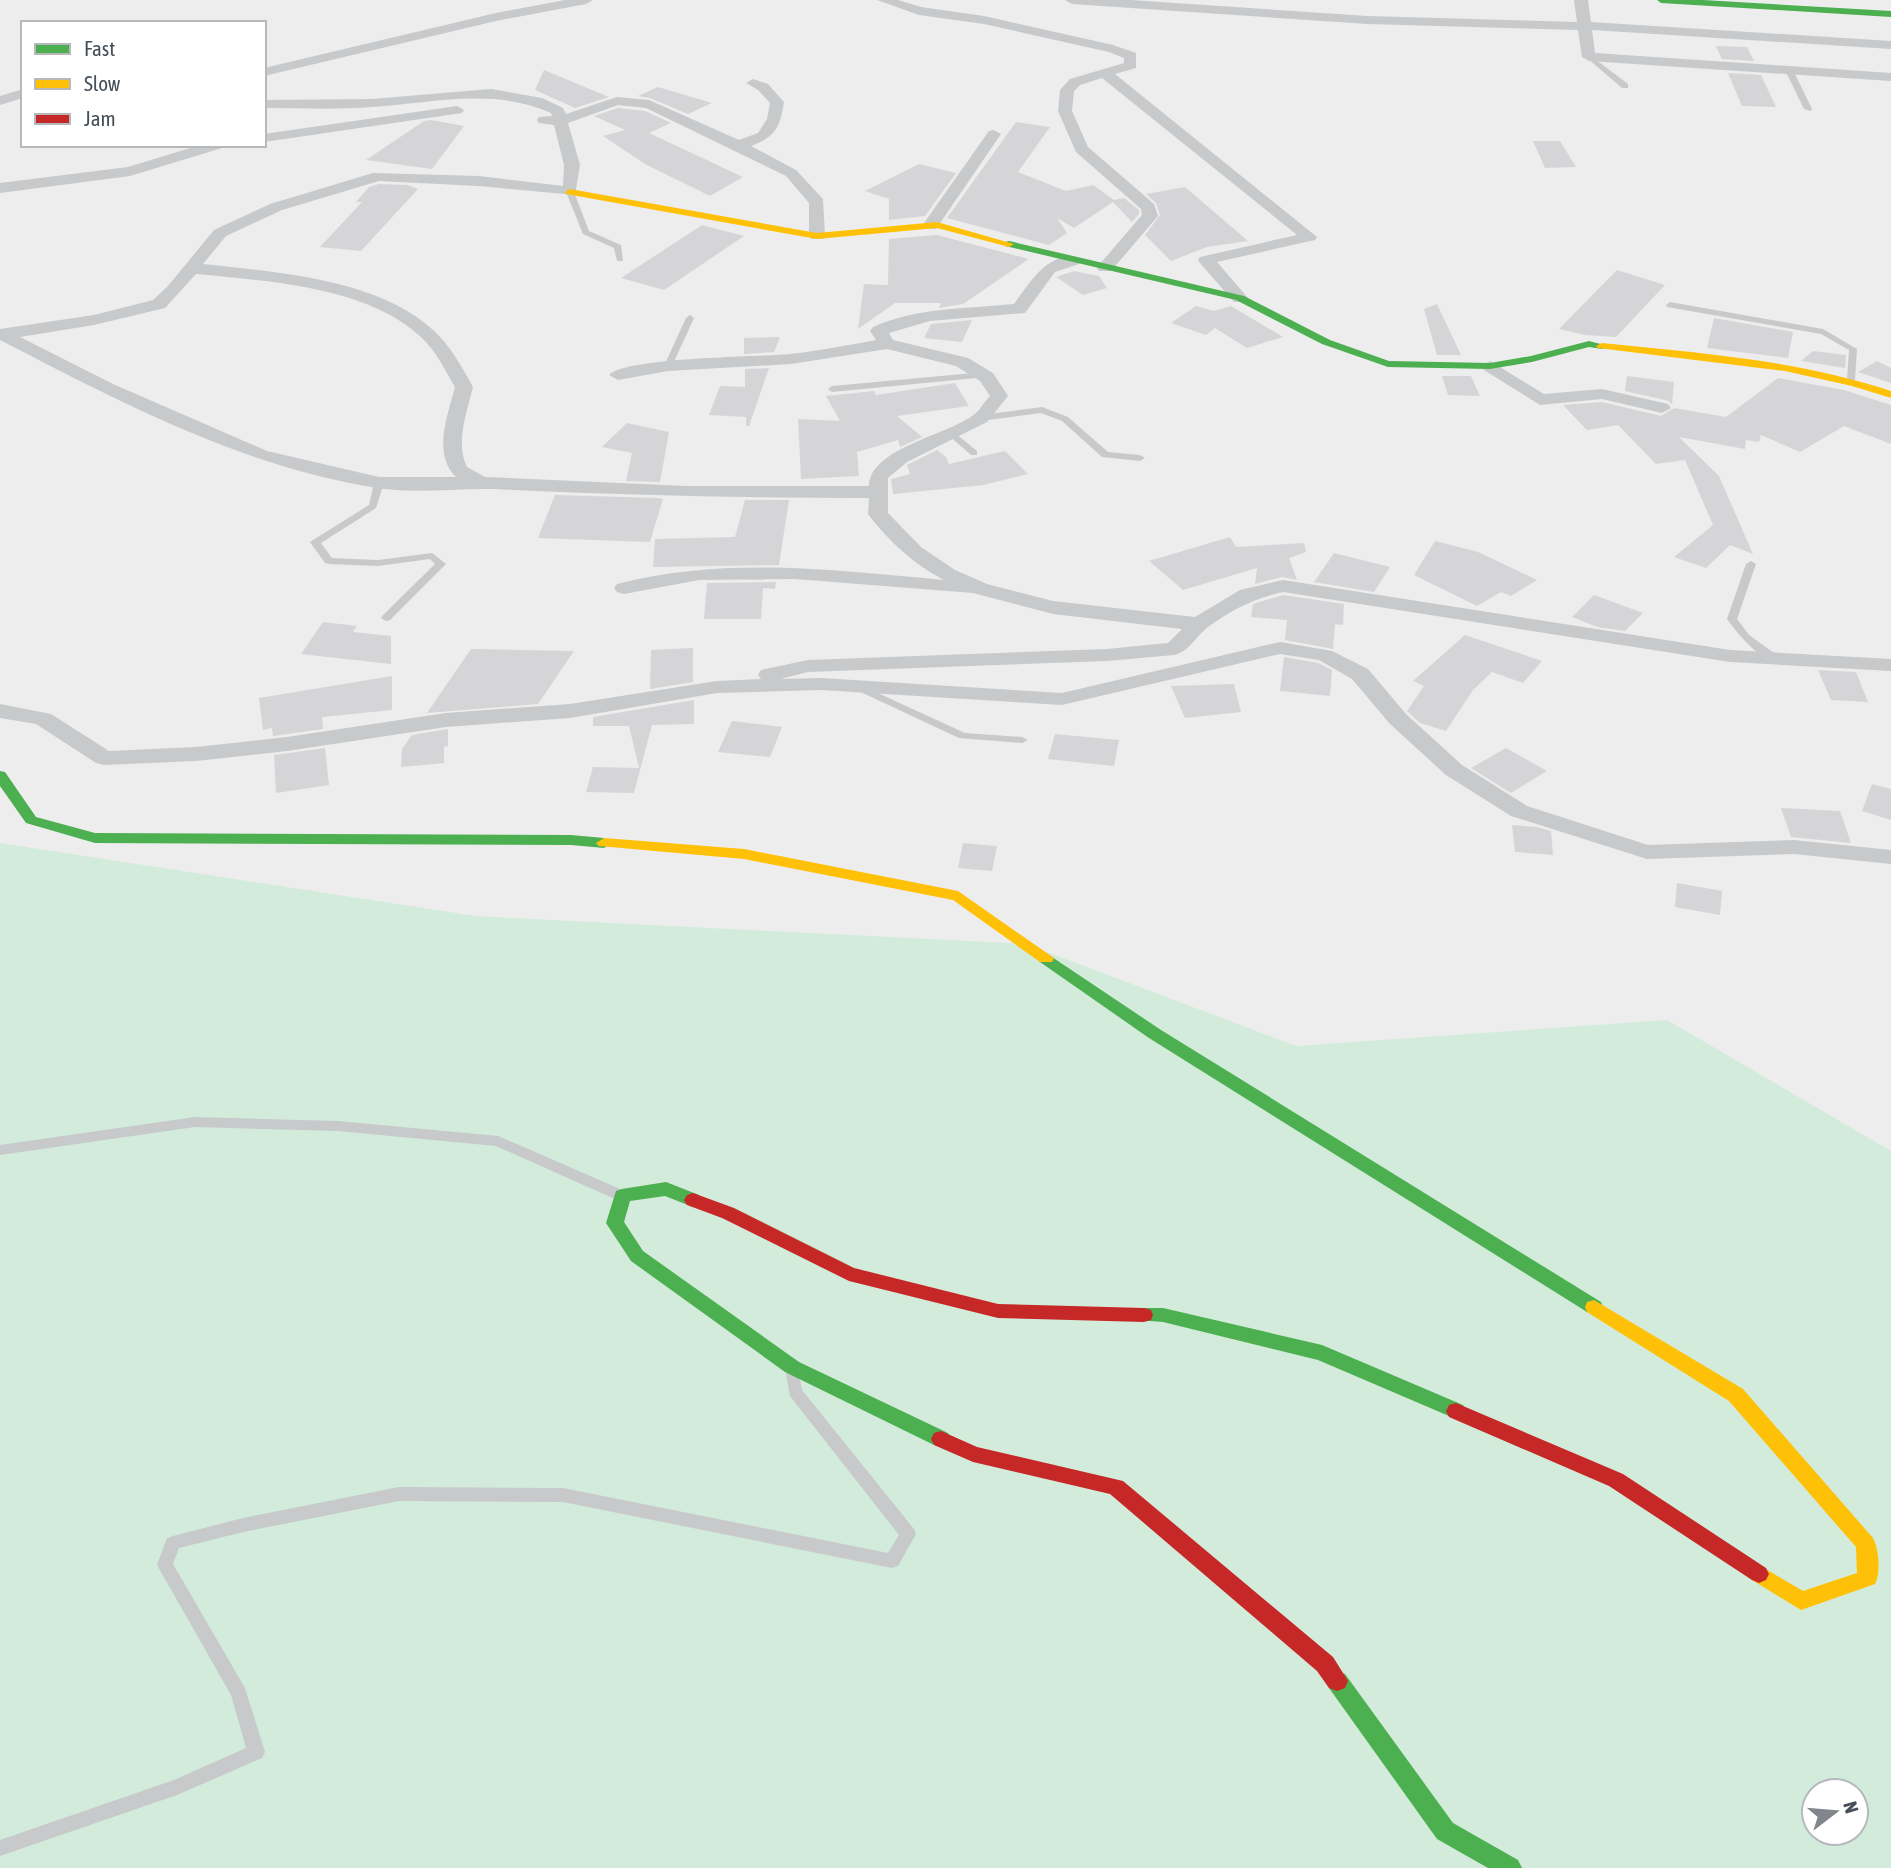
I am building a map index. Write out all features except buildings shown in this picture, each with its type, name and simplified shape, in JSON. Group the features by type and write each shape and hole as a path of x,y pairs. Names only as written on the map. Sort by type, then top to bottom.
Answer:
{"main road":[{"path":"1661,0 1891,14"},
{"path":"570,192 817,236 930,226 1240,298 1326,342 1388,364 1490,366 1532,359 1589,344 1738,361 1851,380 1891,395"},
{"path":"0,775 31,820 95,838 571,840 744,854 958,896 1155,1034 1736,1395 1866,1544 1868,1577 1801,1601 1616,1480 1322,1353 1163,1315 998,1311 849,1274 728,1213 666,1189 622,1196 615,1223 636,1256 792,1367 973,1454 1116,1487 1325,1664 1445,1830 1510,1868"}],"street":[{"path":"266,72 496,17 586,0"},
{"path":"884,0 919,11 984,20 1113,49 1131,56 1131,65 1075,82 1067,90 1065,111 1081,149 1148,207 1150,216 1105,268"},
{"path":"1072,0 1368,20 1585,26 1891,45"},
{"path":"1581,0 1589,57 1891,76"},
{"path":"1106,74 1309,237 1206,260 1240,298"},
{"path":"738,145 764,136 774,119 777,102 762,87 753,83"},
{"path":"0,101 21,94"},
{"path":"0,335 94,320 159,304 220,233 276,206 378,176 479,181 570,192 572,165 558,111 540,101 518,96 474,94 372,103 266,104"},
{"path":"266,138 413,118 471,107 513,110 559,121 617,102 649,104 791,173 817,202 817,236"},
{"path":"930,226 994,134"},
{"path":"0,188 131,171 210,147"},
{"path":"887,344 879,331 896,322 922,315 1019,309 1049,269 1073,261"},
{"path":"190,268 257,275 363,298 388,307 426,332 444,354 464,387 455,421 453,461 460,472 481,483"},
{"path":"0,335 107,388 261,454 379,483 481,483 686,492 877,492"},
{"path":"618,375 668,366 791,359 887,344 962,362 984,375 999,396 981,418 900,458 879,477 877,492 878,514 920,557 977,589"},
{"path":"1490,366 1540,400 1602,394 1661,408"},
{"path":"624,588 699,574 796,573 977,589 1094,615 1199,624"},
{"path":"0,712 43,719 104,758 196,754 287,744 446,720 570,711 717,687 808,666 1107,656 1174,649 1199,624 1247,594 1283,586 1628,640 1777,660 1891,665"},
{"path":"717,687 821,684 1062,699 1280,648 1325,654 1360,674 1398,719 1454,770 1519,811 1647,852 1794,846 1891,857"}],"lane":[{"path":"1589,57 1625,86"},
{"path":"1789,70 1808,108"},
{"path":"570,192 586,232 618,247 620,259"},
{"path":"1670,305 1823,332 1853,349 1851,380"},
{"path":"668,366 690,318"},
{"path":"832,389 984,375"},
{"path":"981,418 1042,410 1065,419 1105,455 1140,458"},
{"path":"950,432 974,453"},
{"path":"379,483 373,506 315,542 329,561 378,563 432,556 441,564 386,618"},
{"path":"1751,564 1732,619 1745,637 1777,660"},
{"path":"855,686 963,736 1022,740"},
{"path":"0,1150 195,1122 338,1126 498,1141 622,1196"},
{"path":"0,1848 177,1787 257,1752 239,1693 165,1565 173,1543 243,1525 399,1494 563,1495 892,1561 908,1534 795,1392 792,1367"}],"green space":[{"path":"0,843 476,916 1026,944 1296,1046 1667,1020 1891,1151 1891,1868 0,1868"}],"traffic: fast":[{"path":"1661,0 1891,14"},
{"path":"1009,244 1240,298 1326,342 1388,364 1490,366 1532,359 1589,344 1602,346"},
{"path":"0,775 31,820 95,838 571,840 604,843"},
{"path":"1046,958 1155,1034 1594,1307"},
{"path":"693,1200 666,1189 622,1196 615,1223 637,1256 792,1367 941,1439"},
{"path":"1144,1315 1163,1315 1322,1353 1456,1411"},
{"path":"1337,1681 1445,1831 1510,1868"}],"traffic: slow":[{"path":"570,192 817,236 937,225 1009,244"},
{"path":"1602,346 1785,367 1891,395"},
{"path":"604,843 744,854 958,896 1046,958"},
{"path":"1594,1307 1736,1395 1866,1544 1868,1578 1801,1601 1759,1574"}],"traffic: jam":[{"path":"693,1200 728,1213 849,1274 998,1311 1144,1315"},
{"path":"1456,1411 1616,1480 1759,1574"},
{"path":"941,1439 973,1454 1116,1487 1325,1664 1337,1681"}]}
